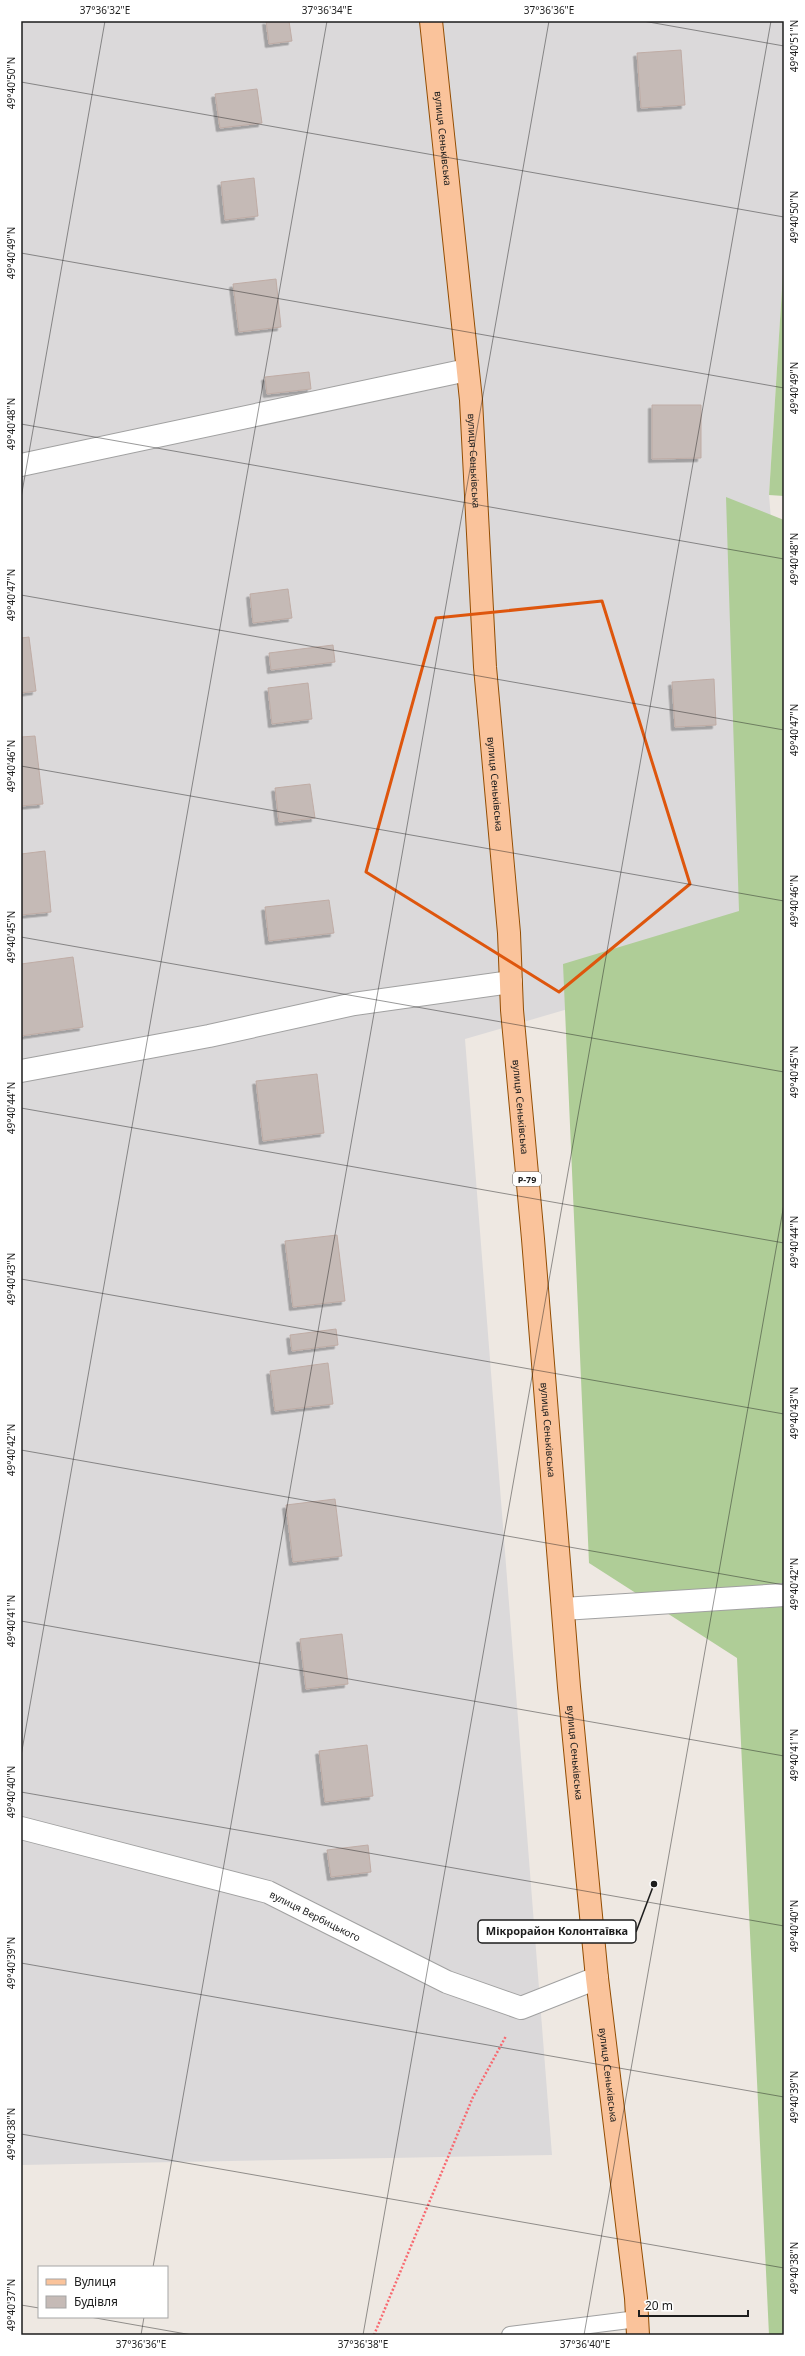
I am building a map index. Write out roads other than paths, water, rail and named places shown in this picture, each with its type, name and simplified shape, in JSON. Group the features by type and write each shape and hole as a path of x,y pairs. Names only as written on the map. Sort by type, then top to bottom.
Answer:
{"main road":[{"name":"вулиця Сенькiвська","path":"431,21 467,370 485,667 509,933 511,982 563,1609 597,1978 637,2327"}],"street":[{"path":"21,465 467,370"},
{"path":"21,1071 209,1036 354,1004 511,982"},
{"path":"563,1609 784,1595"},
{"name":"вулиця Вербицького","path":"21,1828 268,1892 447,1982 522,2008 597,1978"}],"lane":[{"path":"510,2335 637,2327"}],"place":[{"name":"Мiкрорайон Колонтаївка","path":"654,1884"}]}
